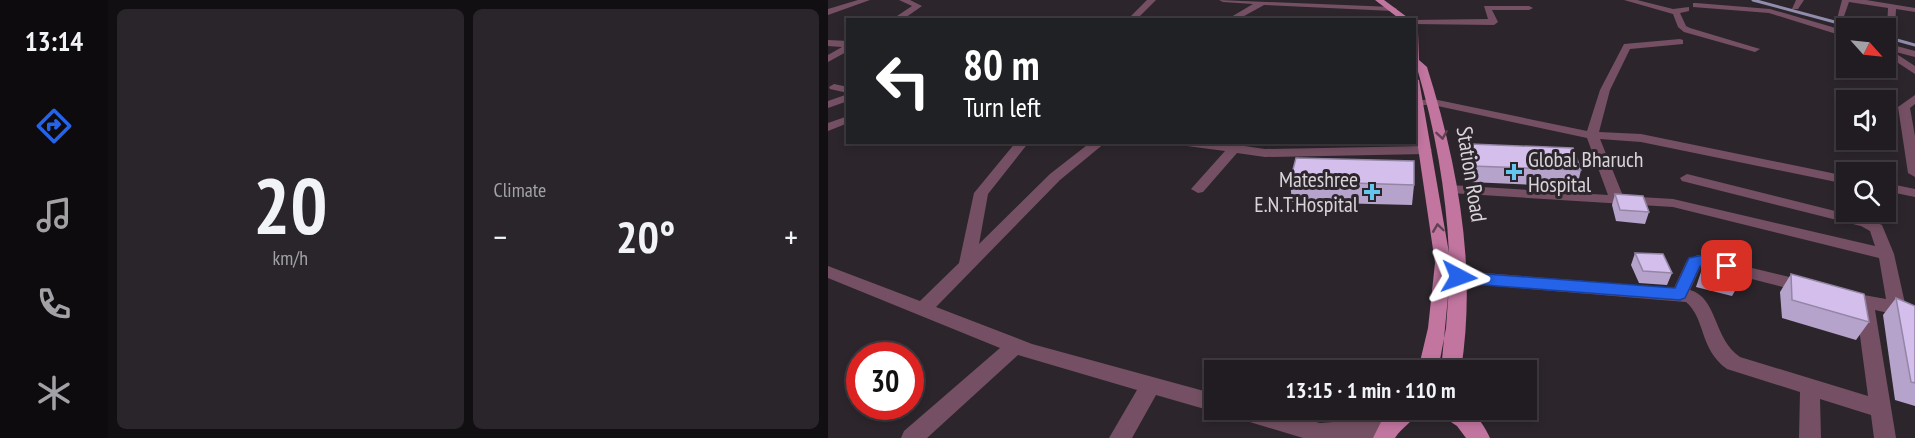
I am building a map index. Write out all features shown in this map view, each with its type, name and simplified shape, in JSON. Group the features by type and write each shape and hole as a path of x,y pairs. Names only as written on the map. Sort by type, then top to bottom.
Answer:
{"main road":[{"path":"1378,0 1405,18"},
{"name":"Station Road","path":"1416,64 1422,67 1420,95 1443,263 1437,328 1430,360"},
{"name":"Station Road","path":"1420,95 1440,126 1459,259 1458,333 1453,360"},
{"path":"1384,438 1389,427 1396,420"}],"street":[{"path":"828,12 866,0"},
{"path":"898,18 918,6 903,0"},
{"path":"1133,18 1152,0"},
{"path":"1223,0 1396,11 1402,0"},
{"path":"1628,0 1676,12 1698,3 1770,11 1836,31"},
{"path":"1840,17 1846,0"},
{"path":"1852,0 1915,10"},
{"path":"1234,18 1261,3"},
{"path":"1892,7 1892,18"},
{"path":"1416,21 1494,22 1487,8 1529,8"},
{"path":"1676,12 1682,27 1687,30 1755,49"},
{"path":"1617,199 1592,135 1605,90 1625,47 1680,42"},
{"path":"828,43 846,46"},
{"path":"828,59 846,47"},
{"path":"1896,50 1915,54"},
{"path":"1896,56 1915,70"},
{"path":"834,87 846,90"},
{"path":"1420,95 1592,135 1641,138 1836,178"},
{"path":"828,105 846,98"},
{"path":"1915,98 1904,106 1915,173"},
{"path":"828,127 846,120"},
{"path":"967,262 981,193 1021,144"},
{"path":"923,309 967,262 1055,177 1097,144"},
{"path":"1205,144 1234,149 1426,150"},
{"path":"1198,189 1234,149"},
{"path":"1687,178 1874,225 1880,231 1886,254 1898,305 1895,309"},
{"path":"1450,189 1679,204 1886,254"},
{"path":"1896,190 1915,194"},
{"path":"1680,294 1693,264 1698,260 1895,309 1915,320"},
{"path":"828,272 1016,346 1204,400"},
{"path":"1459,277 1690,296 1698,302 1721,356 1734,363 1880,409"},
{"path":"1864,302 1885,438"},
{"path":"912,438 1016,346"},
{"path":"1120,438 1151,385"},
{"path":"1810,387 1810,438"},
{"path":"1273,420 1326,435 1374,429 1390,420"}],"building":[{"path":"1470,144 1573,148 1581,170 1472,166"},
{"path":"1296,158 1414,161 1414,185 1290,181"},
{"path":"1615,194 1643,196 1649,212 1620,210"},
{"path":"1635,253 1663,254 1672,273 1643,271"},
{"path":"1708,257 1738,264 1739,284 1702,275"},
{"path":"1791,274 1864,294 1869,322 1792,300"},
{"path":"1896,298 1915,306 1915,383 1911,382"}],"waterway":[{"path":"1753,0 1836,22"},
{"path":"1896,40 1915,45"}],"place":[{"name":"Global Bharuch Hospital","path":"1514,172"},
{"name":"Mateshree E.N.T.Hospital","path":"1372,192"}],"route":[{"path":"1459,277 1680,294 1695,261 1704,260 1727,266"}]}
